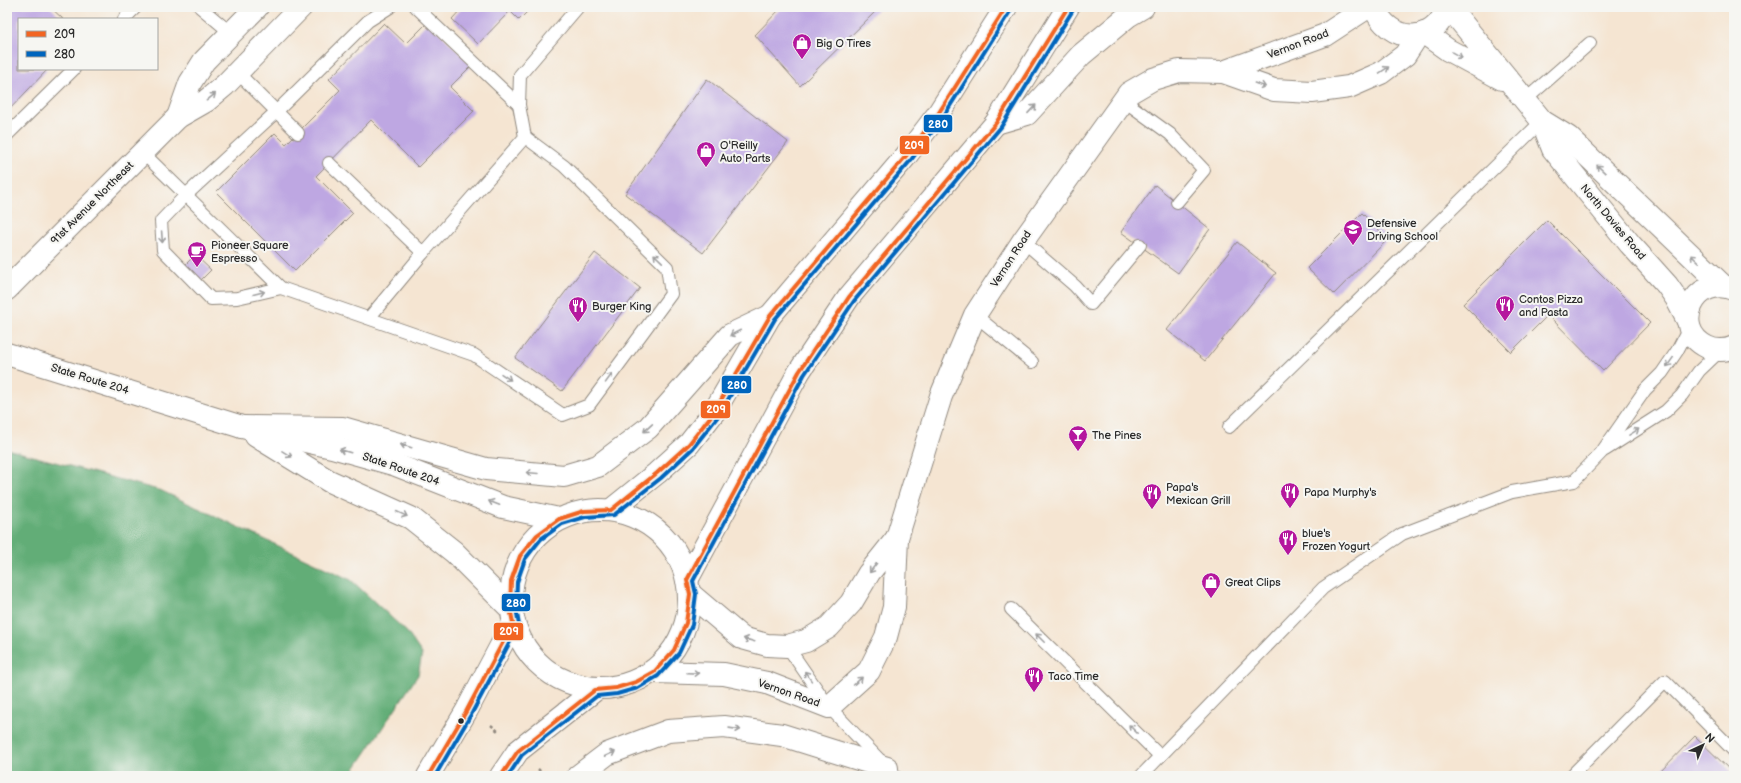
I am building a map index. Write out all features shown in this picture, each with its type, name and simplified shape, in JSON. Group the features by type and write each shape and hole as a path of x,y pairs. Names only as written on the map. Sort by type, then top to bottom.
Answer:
{"main road":[{"name":"91st Avenue Northeast","path":"178,117 190,83 204,61 257,7"},
{"name":"91st Avenue Northeast","path":"7,289 178,117 206,101 238,73 301,7"},
{"path":"611,510 657,473 689,444 714,412 770,316 910,150 938,114 1006,7"},
{"path":"688,587 799,372 845,304 996,123 1068,7"},
{"path":"996,123 1027,114 1081,55 1128,16 1143,7"},
{"name":"Vernon Road","path":"1223,72 1325,35 1368,7"},
{"path":"1374,7 1378,18 1388,29 1402,35 1421,34 1440,22 1448,7"},
{"name":"North Davies Road","path":"1448,7 1542,121 1568,137 1731,288"},
{"name":"Vernon Road","path":"654,672 724,674 767,683 829,707 869,671 886,637 894,607 897,538 941,396 975,315 1023,241 1129,93 1153,79 1179,71 1223,72 1274,90 1312,92 1349,87 1381,73 1405,55 1421,34"},
{"name":"North Davies Road","path":"1421,34 1509,82"},
{"name":"North Davies Road","path":"1542,121 1553,149 1630,244 1667,285 1676,298 1694,337 1711,349 1730,349"},
{"path":"1689,325 1690,307 1697,295 1709,288 1731,288"},
{"path":"242,427 343,428 486,469 564,476 598,466 648,428 730,335 770,316"},
{"name":"State Route 204","path":"7,354 242,427 332,447 389,463 503,507 559,519"},
{"name":"State Route 204","path":"242,427 329,481 411,518 454,552 511,616"},
{"path":"611,510 632,516 651,526 668,541 680,559 688,587 686,623 674,650 654,672 636,682 616,688 596,690 568,684 543,670 524,649 511,616 511,581 520,556 537,535 559,519 584,511 611,510"},
{"name":"Vernon Road","path":"688,587 742,638 767,645 787,646 806,641 829,627 851,603 869,573 897,538"},
{"path":"428,776 467,710 511,616"},
{"path":"501,776 518,751 596,690"},
{"path":"578,776 607,754 668,731 724,727 782,735 891,772"}],"lane":[{"path":"125,18 136,7"},
{"path":"200,7 232,34"},
{"path":"281,288 237,298 211,299 163,250 161,221 186,195 277,111 368,21 390,7"},
{"path":"416,7 519,105"},
{"path":"142,152 281,288 474,355 563,415 589,405 671,294 667,267 564,166 525,137 519,105 520,75 578,7"},
{"path":"1524,101 1590,43"},
{"path":"7,135 73,70"},
{"path":"238,73 298,133"},
{"path":"1123,100 1170,134 1204,170 1176,202"},
{"path":"1229,427 1542,121"},
{"path":"369,318 423,252 525,137"},
{"path":"329,163 423,252"},
{"path":"1023,241 1075,286 1091,304 1140,245"},
{"path":"975,315 1032,362"},
{"path":"1142,776 1323,588 1402,534 1464,509 1512,492 1574,481 1601,453 1645,390 1662,373 1677,351 1689,325"},
{"path":"1601,453 1666,411 1682,395 1699,371 1730,349"},
{"path":"1011,609 1160,756"},
{"path":"787,646 829,707 891,772"},
{"path":"1571,776 1665,681 1734,751"}],"path":[{"path":"486,722 503,736"}],"green space":[{"path":"7,449 162,491 351,580 407,632 422,654 418,675 350,776 7,776"}],"building":[{"path":"7,7 50,7 62,18 18,18 18,70 47,70 7,112"},
{"path":"463,7 532,7 519,20 510,11 478,44 452,19"},
{"name":"Big O Tires","path":"782,7 880,7 800,86 755,35"},
{"path":"428,22 472,65 450,87 474,111 418,167 371,120 316,176 353,213 295,271 216,192 275,133 286,144 340,90 329,79 384,23 406,44"},
{"name":"O'Reilly Auto Parts","path":"707,79 788,142 703,253 625,194"},
{"path":"1155,185 1210,229 1178,273 1121,232"},
{"path":"1362,213 1388,239 1334,294 1307,268"},
{"path":"1547,220 1650,323 1603,371 1548,315 1511,352 1463,304"},
{"path":"1237,242 1276,273 1205,361 1167,330"},
{"name":"Burger King","path":"595,253 640,288 562,391 515,358"},
{"name":"Pioneer Square Espresso","path":"195,255 211,270 200,281 184,266"},
{"path":"1695,736 1734,774 1734,776 1656,776"}],"transit line":[{"name":"209","path":"428,776 467,710 513,623 510,608 511,581 520,556 537,535 559,519 584,511 611,510 657,473 689,444 714,412 770,316 906,156 938,114 1006,7"},
{"name":"209","path":"501,776 518,751 595,690 616,688 636,682 654,672 674,650 686,623 690,594 687,580 799,372 849,297 996,123 1068,7"},
{"name":"280","path":"435,776 472,713 519,625 516,608 517,582 525,559 541,539 562,524 585,517 614,515 661,478 693,448 719,415 775,319 911,160 943,117 1011,10"},
{"name":"280","path":"508,776 522,755 597,696 617,694 638,688 658,676 679,653 692,625 696,594 693,581 804,375 854,301 1001,127 1073,10"}],"place":[{"name":"Big O Tires","path":"802,60"},
{"name":"O'Reilly Auto Parts","path":"706,168"},
{"name":"Defensive Driving School","path":"1353,246"},
{"name":"Pioneer Square Espresso","path":"197,268"},
{"name":"Contos Pizza and Pasta","path":"1505,322"},
{"name":"Burger King","path":"578,323"},
{"name":"The Pines","path":"1078,452"},
{"name":"Papa Murphy's","path":"1290,509"},
{"name":"Papa's Mexican Grill","path":"1152,510"},
{"name":"blue's Frozen Yogurt","path":"1288,556"},
{"name":"Great Clips","path":"1211,599"},
{"name":"Taco Time","path":"1034,693"}]}
